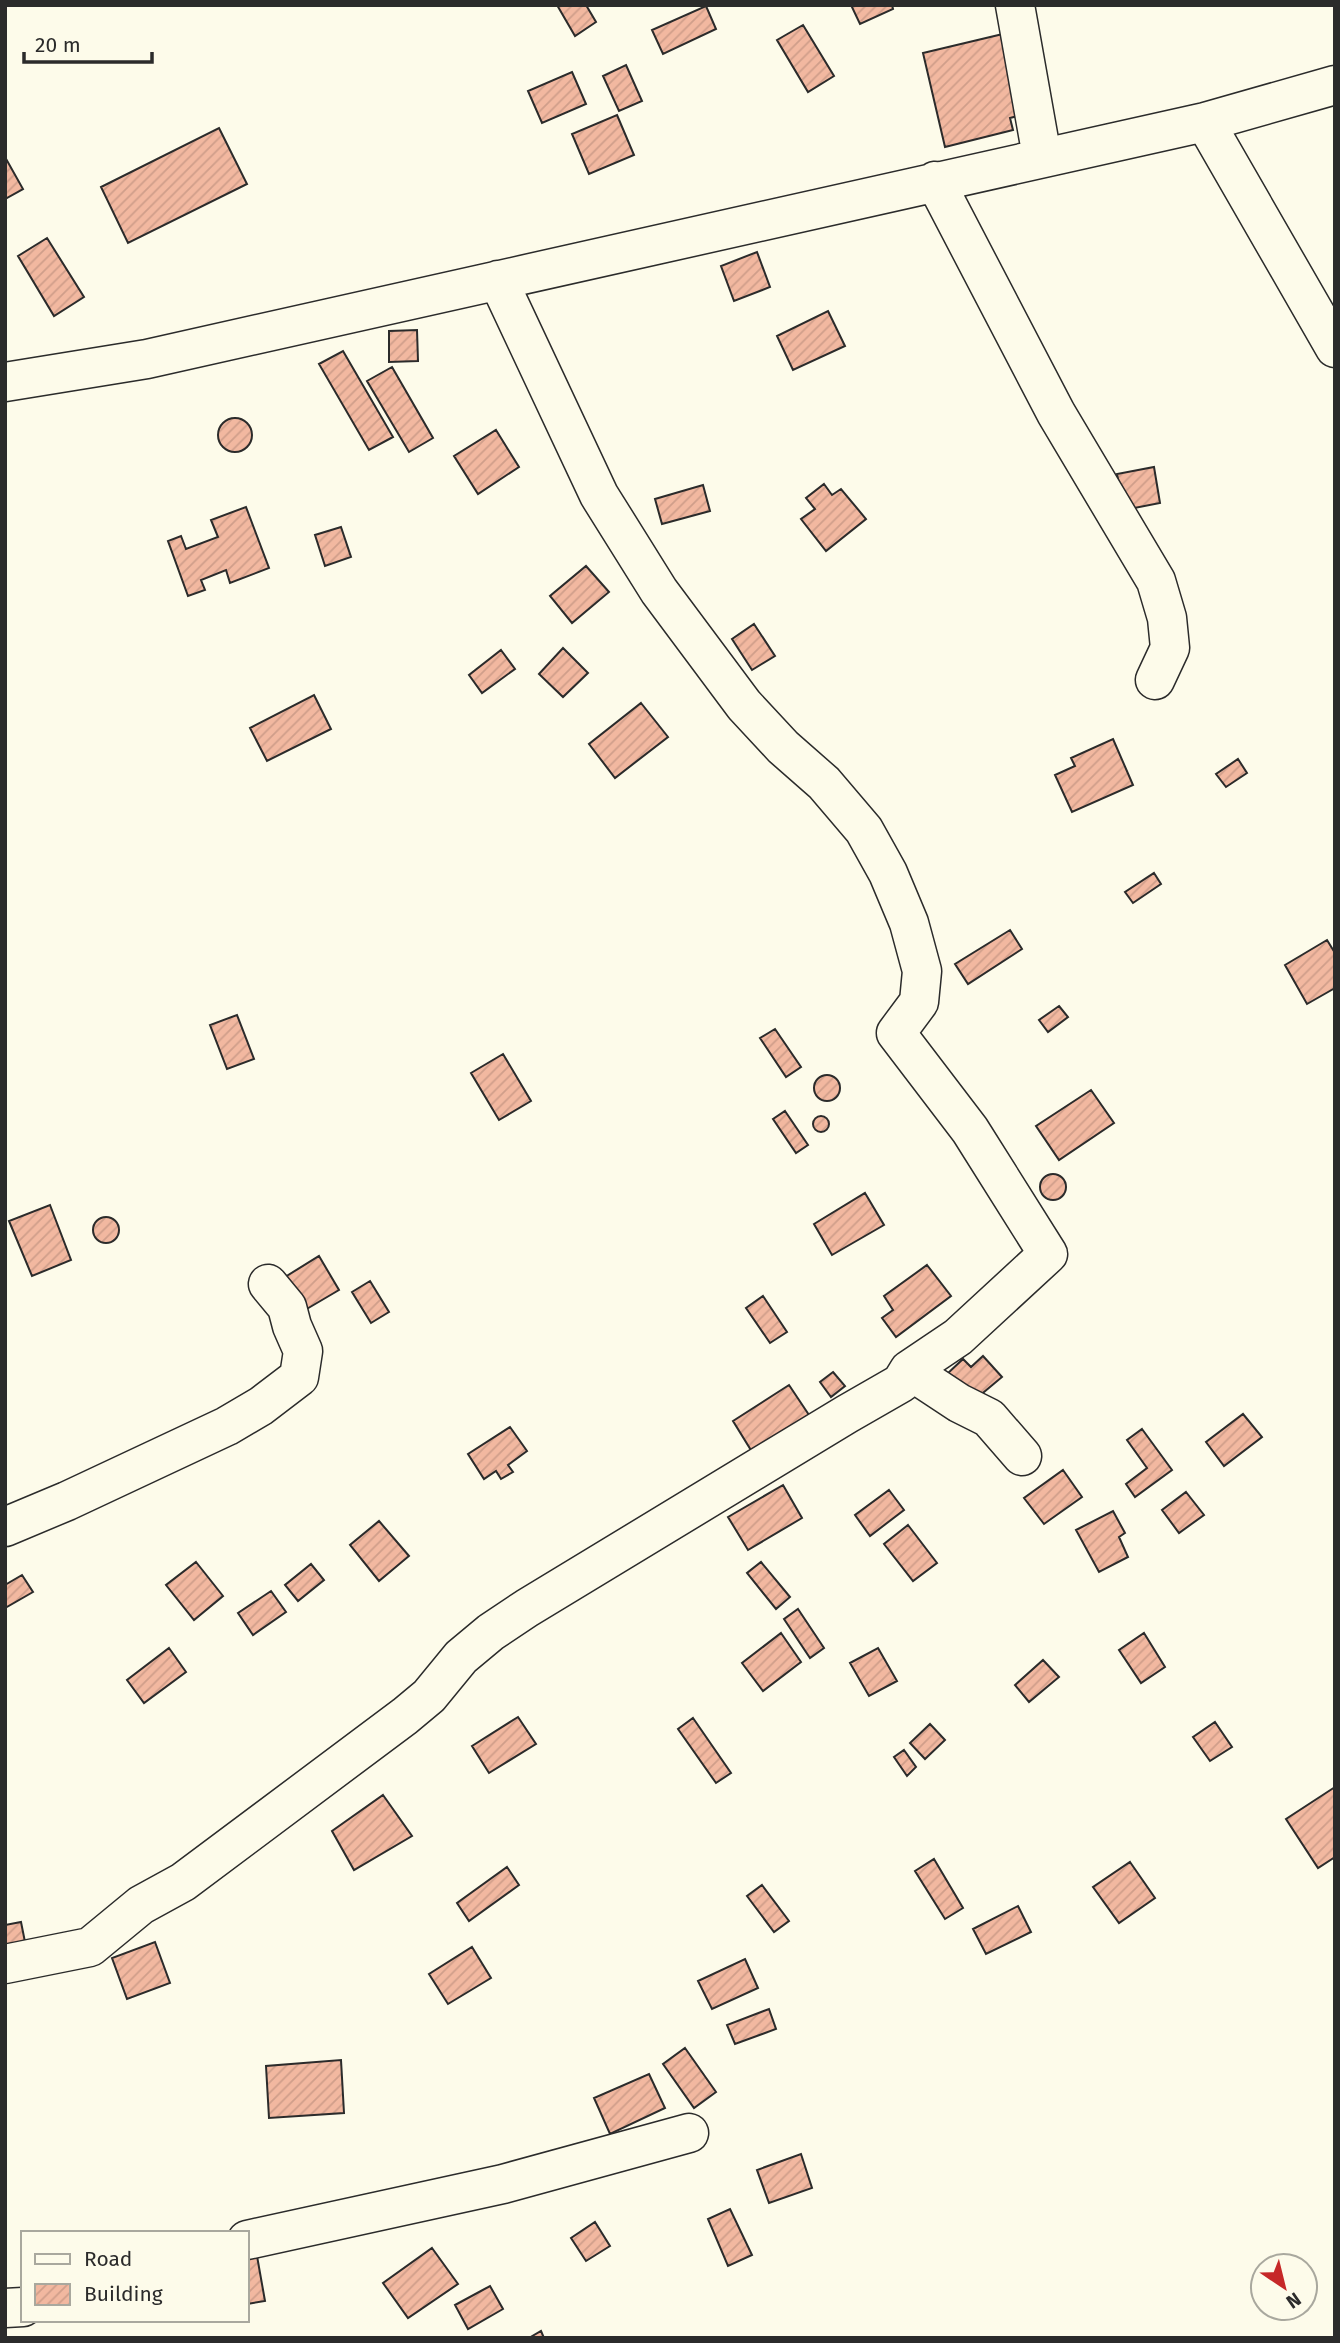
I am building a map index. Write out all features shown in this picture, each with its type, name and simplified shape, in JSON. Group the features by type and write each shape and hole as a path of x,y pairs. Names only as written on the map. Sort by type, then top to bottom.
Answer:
{"street":[{"path":"1015,5 1042,157"},
{"path":"5,382 147,359 1205,121 1335,85"},
{"path":"1205,121 1335,348"},
{"path":"935,181 1056,413 1156,581 1167,618 1170,648 1155,680"},
{"path":"5,1964 90,1947 141,1905 183,1882 405,1716 429,1696 461,1657 491,1632 847,1413 901,1383 909,1370 958,1338 1048,1254 970,1130 896,1033 919,1002 922,971 909,923 888,873 864,830 824,783 783,747 744,705 659,591 593,483 498,280"},
{"path":"5,1527 67,1501 226,1426 261,1406 299,1377 303,1351 287,1307 268,1284"},
{"path":"909,1370 959,1403 989,1418 1022,1456"},
{"path":"248,2240 503,2184 689,2133"}],"building":[{"path":"557,5 586,5 596,22 575,36"},
{"path":"851,5 892,5 893,9 860,24"},
{"path":"706,6 716,29 663,54 652,30"},
{"path":"803,25 834,76 808,92 777,40"},
{"path":"1007,33 1025,114 1010,118 1013,130 945,147 923,53"},
{"path":"626,65 642,101 619,111 603,76"},
{"path":"572,72 586,104 542,123 528,91"},
{"path":"617,115 634,155 589,174 572,134"},
{"path":"219,128 247,184 128,243 101,187"},
{"path":"5,157 23,189 5,199"},
{"path":"47,238 84,297 54,316 18,256"},
{"path":"757,252 770,287 734,301 721,266"},
{"path":"828,311 845,346 793,370 777,336"},
{"path":"417,330 418,361 389,362 389,331"},
{"path":"343,351 393,437 369,450 319,364"},
{"path":"392,367 433,438 409,452 367,381"},
{"path":"235,418 247,423 252,435 247,447 235,452 223,447 218,435 223,423"},
{"path":"496,430 519,467 478,494 454,456"},
{"path":"1154,467 1160,503 1124,510 1117,474"},
{"path":"824,484 832,495 841,489 866,519 826,551 801,519 815,509 806,498"},
{"path":"703,485 710,511 662,524 655,499"},
{"path":"246,507 269,568 230,583 226,570 201,580 205,590 188,596 168,541 181,536 186,549 218,537 211,520"},
{"path":"341,527 351,557 325,566 315,535"},
{"path":"586,566 609,592 572,623 550,596"},
{"path":"754,624 775,656 752,670 732,639"},
{"path":"563,648 588,673 563,697 539,674"},
{"path":"501,650 515,669 482,693 469,675"},
{"path":"314,695 331,729 267,761 250,728"},
{"path":"641,703 668,737 615,778 589,744"},
{"path":"1113,739 1133,785 1072,812 1055,775 1075,766 1071,758"},
{"path":"1238,759 1247,773 1226,787 1216,774"},
{"path":"1154,873 1161,884 1133,903 1125,892"},
{"path":"1010,930 1022,949 968,984 955,964"},
{"path":"1327,940 1335,953 1335,988 1307,1004 1285,965"},
{"path":"1059,1006 1068,1017 1048,1032 1039,1020"},
{"path":"237,1015 254,1059 227,1069 210,1025"},
{"path":"775,1029 801,1067 786,1077 760,1038"},
{"path":"503,1054 531,1101 499,1120 471,1073"},
{"path":"827,1075 836,1079 840,1088 836,1097 827,1101 818,1097 814,1088 818,1079"},
{"path":"1091,1090 1114,1123 1059,1160 1036,1126"},
{"path":"785,1111 808,1145 796,1153 773,1119"},
{"path":"821,1116 827,1118 827,1130 821,1132 815,1130 813,1124 815,1118"},
{"path":"1053,1174 1062,1178 1066,1187 1062,1196 1053,1200 1044,1196 1040,1187 1044,1178"},
{"path":"865,1193 884,1225 832,1255 814,1224"},
{"path":"50,1205 71,1260 32,1276 9,1221"},
{"path":"106,1217 115,1221 119,1230 115,1239 106,1243 97,1239 93,1230 97,1221"},
{"path":"319,1256 339,1290 305,1310 285,1277"},
{"path":"927,1265 951,1296 896,1337 882,1318 893,1310 884,1296"},
{"path":"370,1281 389,1312 371,1323 352,1292"},
{"path":"763,1296 787,1332 770,1343 746,1308"},
{"path":"983,1356 1002,1377 972,1402 947,1374 963,1359 971,1367"},
{"path":"833,1372 845,1386 831,1397 820,1382"},
{"path":"789,1385 811,1418 754,1455 733,1421"},
{"path":"1243,1414 1262,1437 1224,1466 1206,1442"},
{"path":"510,1427 527,1451 508,1465 513,1472 501,1479 496,1471 484,1479 468,1454"},
{"path":"1142,1429 1172,1470 1135,1497 1126,1484 1147,1468 1127,1440"},
{"path":"1063,1470 1082,1497 1044,1524 1024,1498"},
{"path":"783,1485 802,1518 748,1550 728,1517"},
{"path":"889,1490 904,1510 870,1536 855,1515"},
{"path":"1186,1492 1204,1515 1179,1533 1162,1510"},
{"path":"1113,1511 1125,1533 1119,1537 1128,1557 1099,1572 1076,1530"},
{"path":"379,1521 409,1556 379,1581 350,1545"},
{"path":"908,1525 937,1563 913,1581 884,1544"},
{"path":"196,1562 223,1596 194,1620 166,1585"},
{"path":"761,1562 790,1597 776,1609 747,1573"},
{"path":"311,1564 324,1580 298,1601 285,1585"},
{"path":"22,1575 33,1592 5,1608 5,1585"},
{"path":"271,1591 286,1612 253,1635 238,1613"},
{"path":"798,1609 824,1648 810,1658 784,1619"},
{"path":"781,1633 801,1662 763,1691 742,1663"},
{"path":"1144,1633 1165,1667 1141,1683 1119,1650"},
{"path":"169,1648 186,1672 144,1703 127,1680"},
{"path":"878,1648 897,1681 869,1696 850,1663"},
{"path":"1043,1660 1059,1677 1029,1702 1015,1685"},
{"path":"518,1717 536,1744 489,1773 472,1746"},
{"path":"693,1718 731,1773 716,1783 678,1729"},
{"path":"1215,1722 1232,1747 1210,1761 1193,1737"},
{"path":"930,1724 945,1740 925,1759 910,1743"},
{"path":"904,1750 916,1767 907,1776 894,1757"},
{"path":"1335,1787 1335,1857 1318,1868 1286,1819"},
{"path":"383,1795 412,1836 354,1870 332,1831"},
{"path":"934,1859 963,1908 945,1919 915,1871"},
{"path":"1130,1862 1155,1898 1119,1923 1093,1887"},
{"path":"507,1867 519,1885 469,1921 457,1903"},
{"path":"762,1885 789,1921 774,1932 747,1896"},
{"path":"1018,1906 1031,1932 986,1954 973,1929"},
{"path":"21,1922 25,1942 5,1946 5,1925"},
{"path":"155,1942 170,1983 127,1999 112,1958"},
{"path":"472,1947 491,1978 448,2004 429,1974"},
{"path":"745,1959 758,1988 712,2009 698,1981"},
{"path":"769,2009 776,2029 735,2044 727,2025"},
{"path":"685,2048 716,2092 694,2108 663,2064"},
{"path":"341,2060 344,2113 269,2118 266,2066"},
{"path":"649,2074 665,2108 610,2134 594,2098"},
{"path":"801,2154 812,2188 769,2203 757,2170"},
{"path":"730,2209 752,2255 728,2266 708,2219"},
{"path":"595,2222 610,2246 586,2261 571,2238"},
{"path":"432,2248 458,2284 408,2318 383,2283"},
{"path":"257,2256 265,2301 248,2304 248,2258"},
{"path":"490,2286 503,2309 468,2329 455,2305"},
{"path":"541,2331 544,2338 529,2338"}]}
